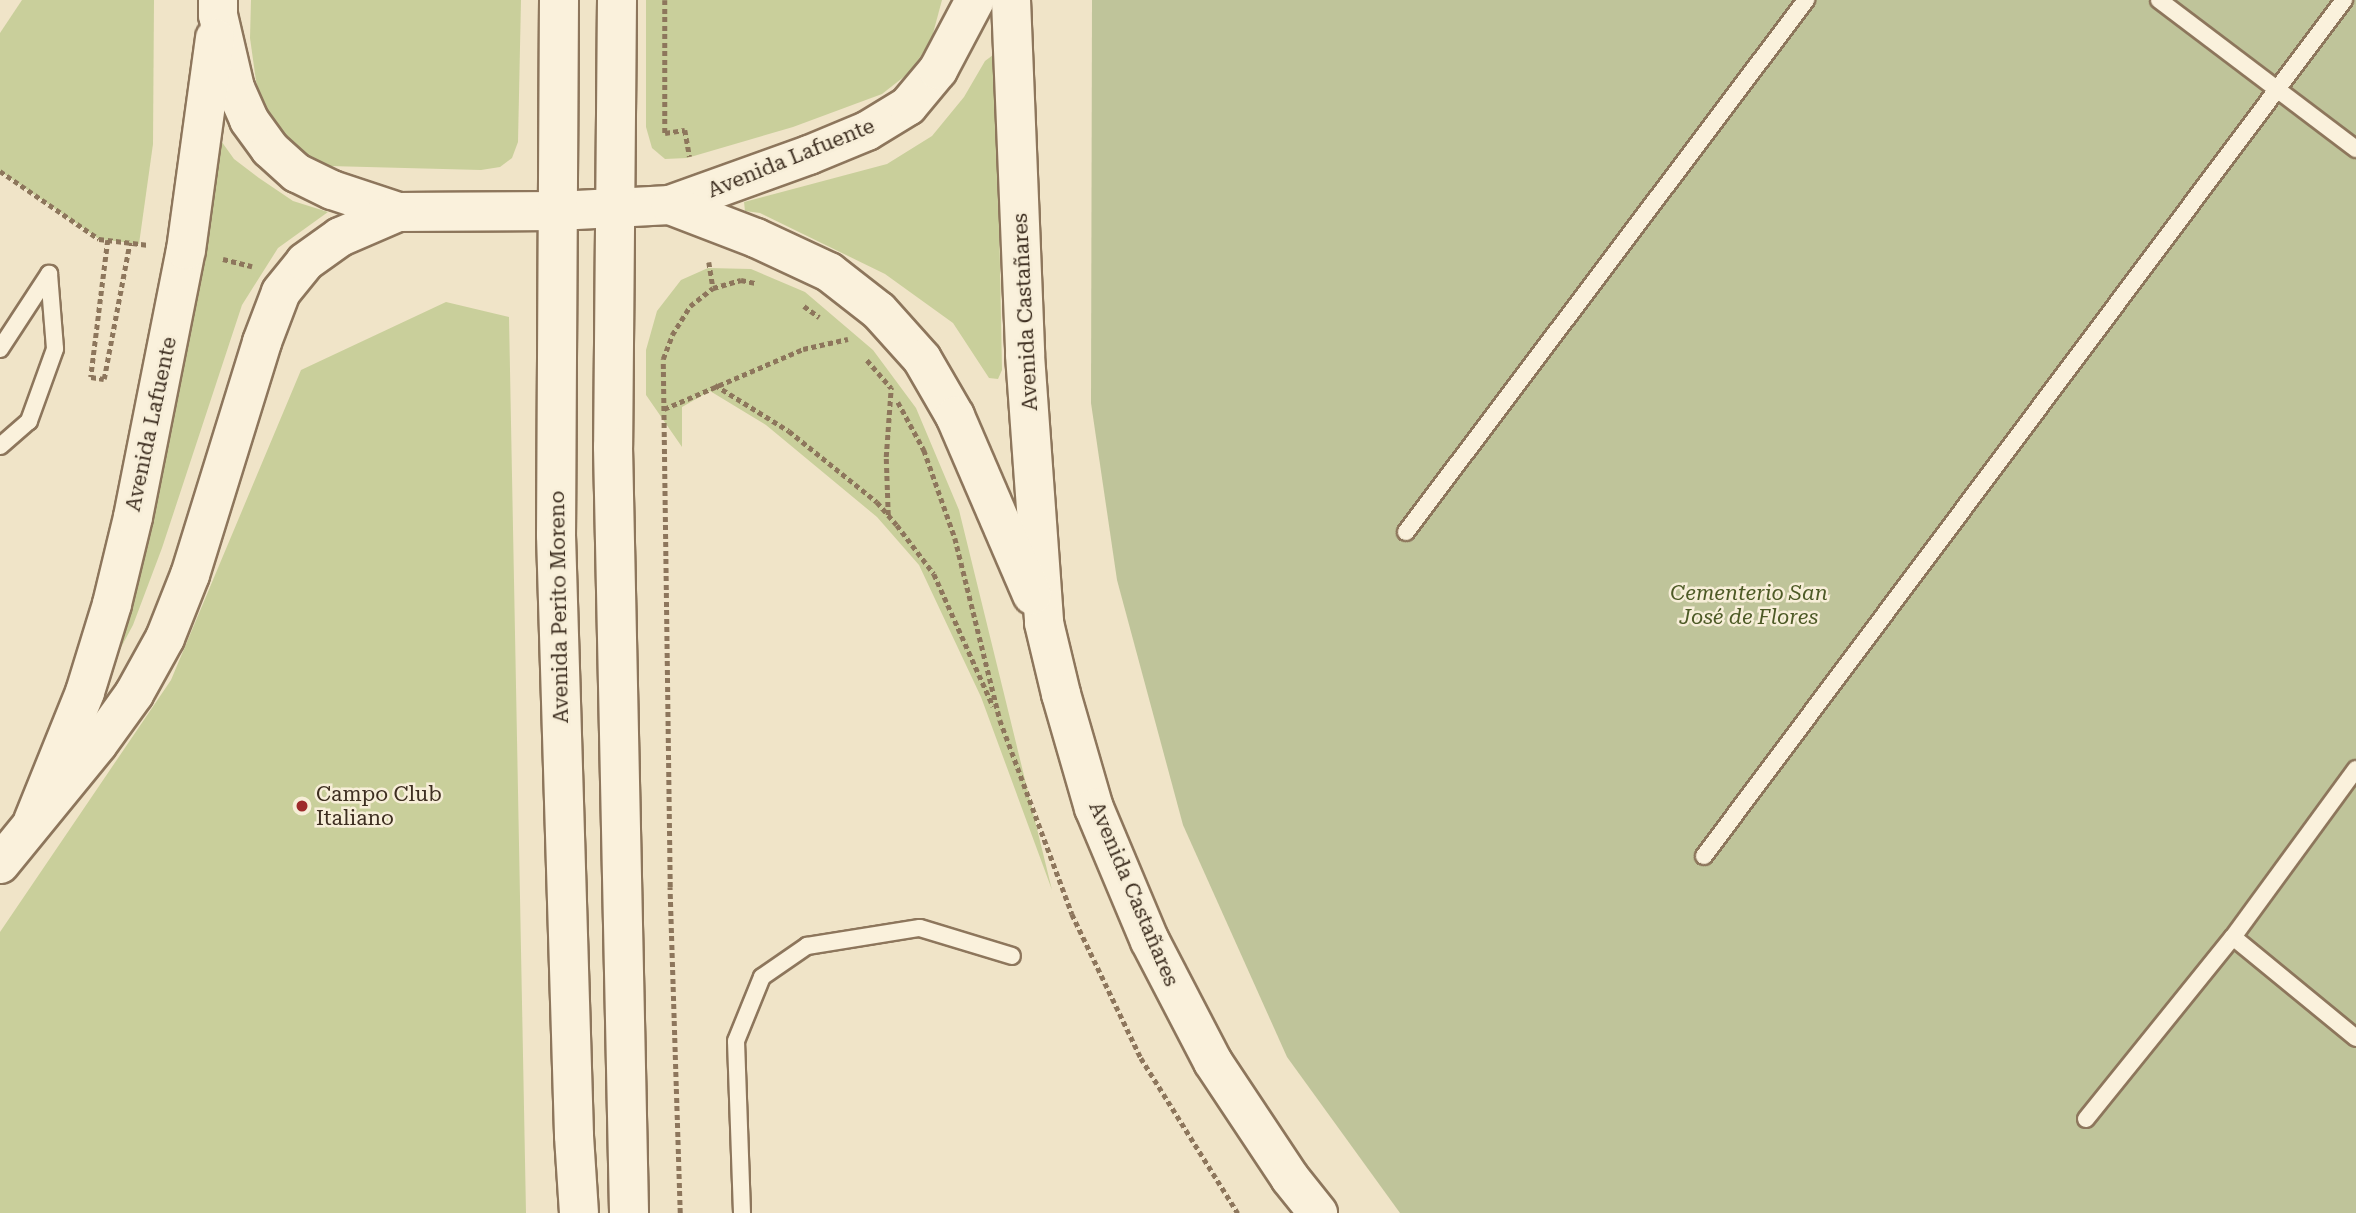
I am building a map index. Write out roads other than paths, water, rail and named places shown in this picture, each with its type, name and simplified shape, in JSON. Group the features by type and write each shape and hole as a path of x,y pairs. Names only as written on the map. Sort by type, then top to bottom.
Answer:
{"main road":[{"name":"Avenida Perito Moreno","path":"559,0 556,535 574,1136 579,1213"},
{"path":"617,0 613,447 629,1213"},
{"name":"Avenida Lafuente","path":"689,206 867,131 908,106 938,71 975,0"},
{"name":"Avenida Castañares","path":"1011,0 1026,355 1044,623"},
{"path":"218,7 235,88 249,120 270,149 297,173 332,190 398,212 558,211 689,206"},
{"name":"Avenida Lafuente","path":"13,840 85,692 111,604 161,382 186,250 218,7"},
{"name":"Avenida Castañares","path":"689,206 829,272 879,311 922,359 955,416 1044,623 1094,808 1150,941 1213,1062 1290,1178 1318,1213"},
{"name":"Avenida Lafuente","path":"13,840 98,744 134,695 165,638 190,575 262,342 281,292 305,262 340,237 398,212"}],"lane":[{"path":"1406,532 1806,0"},
{"path":"2160,0 2356,149"},
{"path":"1704,856 2344,0"},
{"path":"0,349 49,274 55,349 29,421 0,446"},
{"path":"2086,1119 2232,937 2356,769"},
{"path":"742,1213 736,1041 762,977 807,946 920,928 1012,956"},
{"path":"2232,937 2356,1038"}],"place":[{"name":"Campo Club Italiano","path":"302,806"}],"park label":[{"name":"Cementerio San José de Flores","path":"1749,605"}]}
